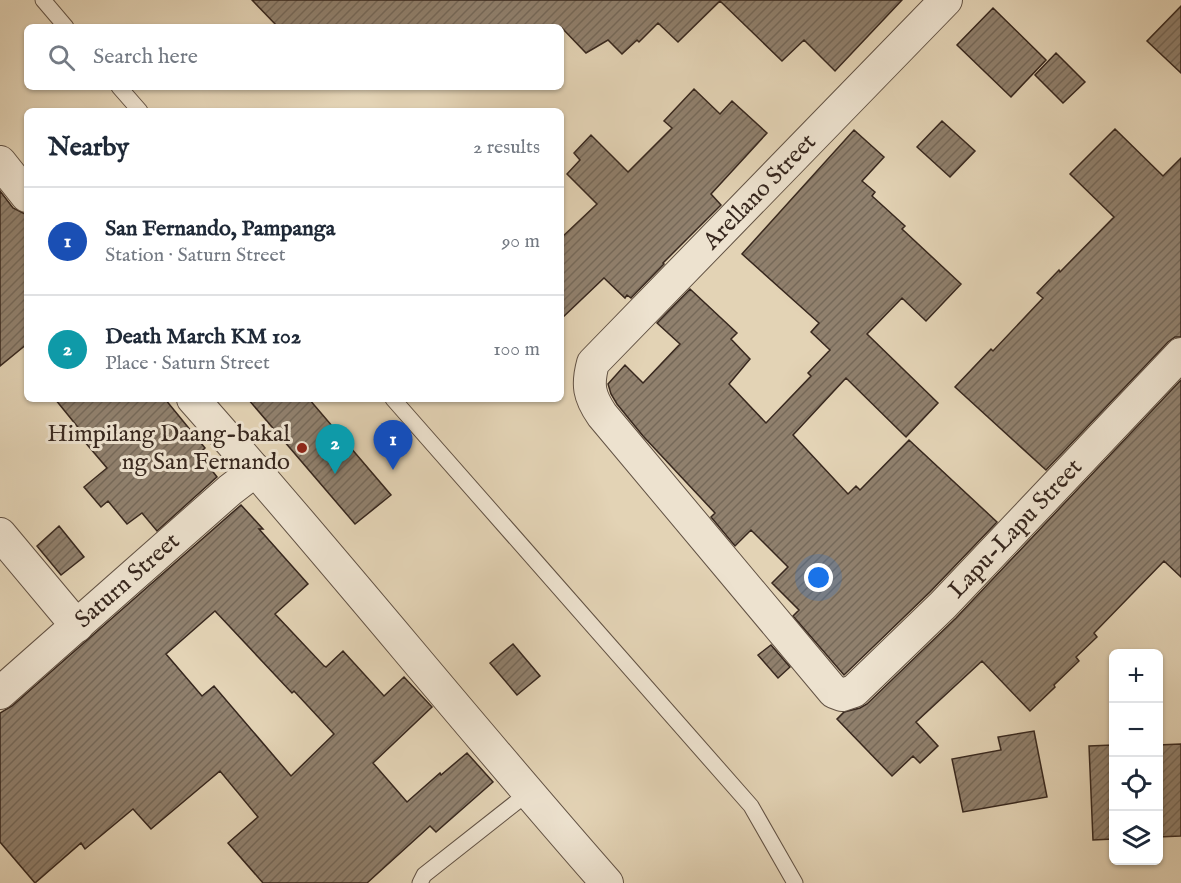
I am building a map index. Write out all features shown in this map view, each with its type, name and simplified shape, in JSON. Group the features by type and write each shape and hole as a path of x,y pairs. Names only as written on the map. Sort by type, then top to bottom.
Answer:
{"street":[{"name":"Arellano Street","path":"842,694 834,692 602,415 590,391 590,376 593,363 946,0"},
{"path":"0,162 24,192"},
{"name":"Lapu-Lapu Street","path":"842,694 854,691 943,605 1181,354"},
{"path":"196,402 607,883"},
{"name":"Saturn Street","path":"0,693 230,490 256,470"},
{"path":"0,534 77,626"}],"lane":[{"path":"43,0 63,24"},
{"path":"122,90 137,108"},
{"path":"396,402 751,806 795,883"},
{"path":"420,883 424,875 528,793"}],"building":[{"path":"252,0 902,0 835,71 804,40 782,61 720,1 678,42 658,23 639,42 637,40 622,54 608,40 586,53 564,30 564,24 275,24"},
{"path":"1181,6 1181,73 1147,41"},
{"path":"993,8 1046,60 1011,97 957,45"},
{"path":"1056,53 1085,82 1063,103 1035,75"},
{"path":"694,89 720,114 732,101 767,133 711,194 721,205 631,298 627,295 625,298 604,278 564,316 564,235 597,204 567,174 580,160 574,153 591,135 628,172 672,128 664,121"},
{"path":"942,121 975,151 950,177 917,147"},
{"path":"1115,129 1163,176 1181,158 1181,337 1175,337 1168,342 1046,470 955,387 1043,298 1037,293 1114,217 1070,174"},
{"path":"854,130 884,157 862,181 875,192 872,196 905,226 902,229 961,284 926,321 902,298 867,334 938,403 906,437 846,378 793,435 848,494 856,486 860,490 909,440 997,522 930,592 844,675 793,616 799,610 772,583 788,567 751,530 735,546 711,517 715,513 643,436 617,404 608,384 625,365 643,383 680,344 657,323 690,289 737,333 731,339 750,359 729,384 766,423 811,376 808,373 830,350 811,332 819,323 742,254"},
{"path":"0,191 13,208 24,214 24,346 0,366"},
{"path":"1181,380 1181,577 1164,561 1094,633 1097,637 1076,657 1079,661 1030,711 982,661 916,722 938,746 920,763 913,756 892,776 837,719 844,712 867,704 956,618"},
{"path":"57,402 167,402 205,448 199,454 217,477 157,531 142,513 127,524 108,501 101,507 84,487 107,468 78,434 81,431"},
{"path":"251,402 312,402 391,495 355,524"},
{"path":"241,505 308,584 275,614 324,666 326,667 343,651 384,696 404,677 432,707 373,763 407,802 467,753 493,782 436,832 430,826 367,883 263,883 228,843 258,817 220,771 151,829 133,809 85,849 81,843 35,883 0,842 0,713 12,706","holes":["215,611 292,693 294,691 334,734 291,776 214,686 202,696 166,654"]},
{"path":"59,526 84,557 61,575 37,546"},
{"path":"513,644 540,676 517,695 490,663"},
{"path":"771,645 790,667 778,678 758,655"},
{"path":"1034,731 1047,797 963,812 952,759 1001,750 998,737"},
{"path":"1181,744 1181,836 1163,837 1163,745"},
{"path":"1109,745 1109,839 1093,840 1089,746"}],"place":[{"name":"Himpilang Daang-bakal ng San Fernando","path":"302,448"},
{"name":"San Fernando, Pampanga","path":"393,470"},
{"name":"Death March KM 102","path":"335,474"}]}
